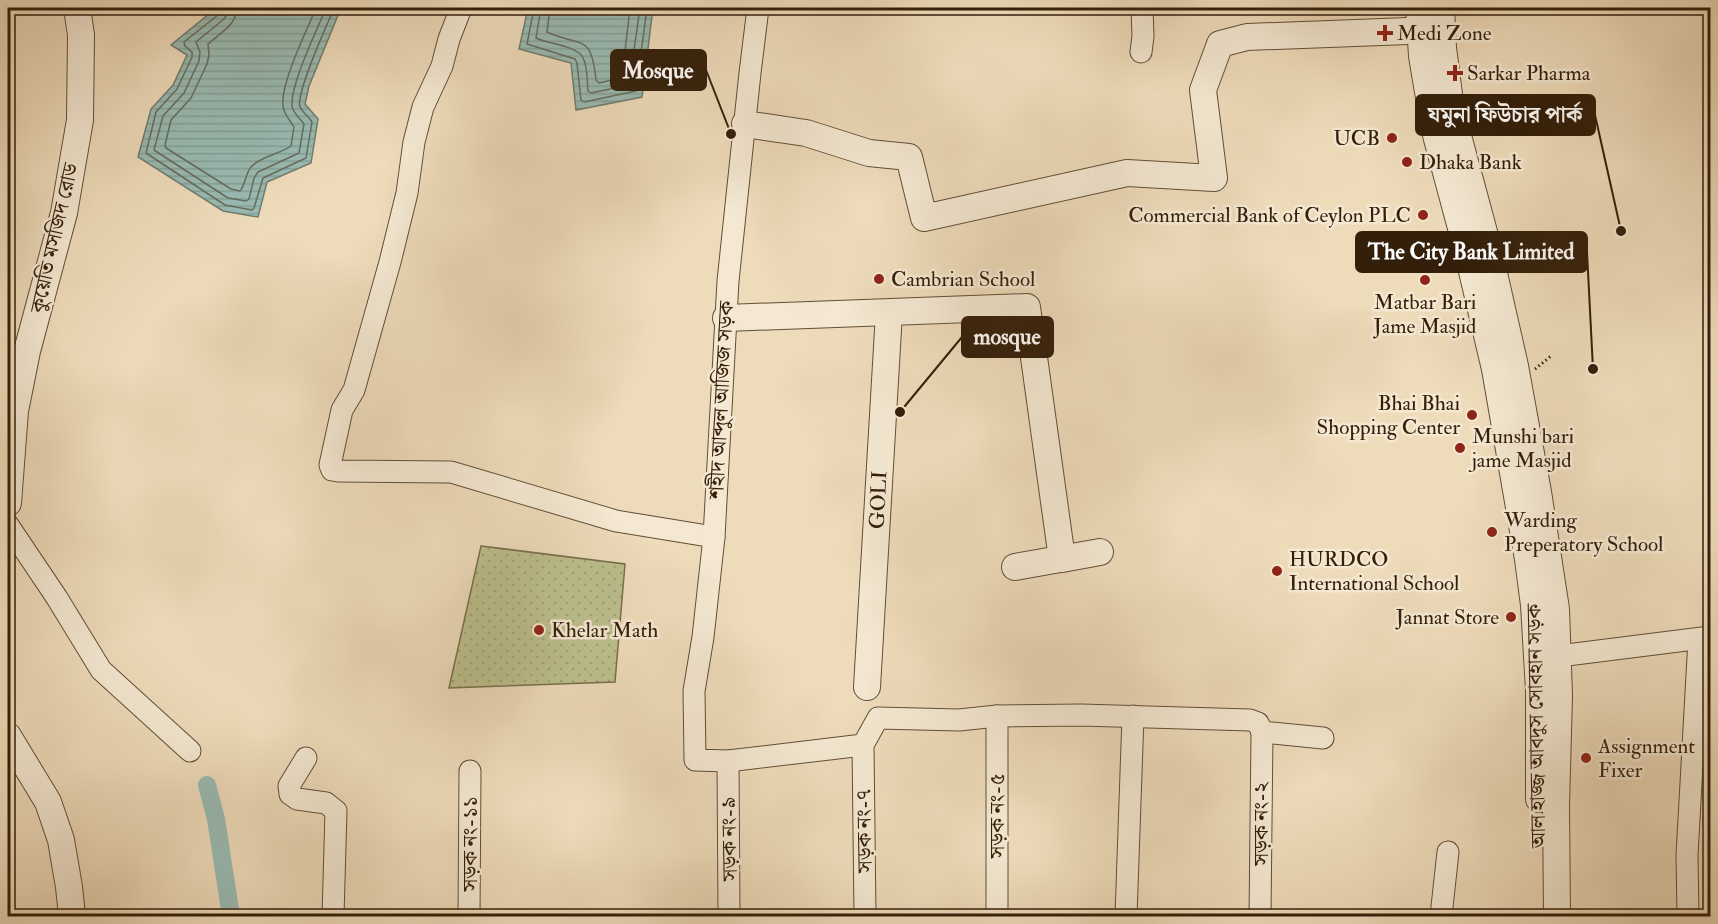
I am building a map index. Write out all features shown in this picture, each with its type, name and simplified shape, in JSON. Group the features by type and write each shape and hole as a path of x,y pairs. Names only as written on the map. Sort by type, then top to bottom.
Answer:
{"street":[{"name":"কুয়েতি মসজিদ রোড","path":"8,503 15,411 27,351 64,213 80,120 81,35 77,8"},
{"path":"461,8 442,66 423,107 414,141 407,193 390,262 354,390 342,410 330,465 332,470 452,472 616,521 714,537"},
{"name":"শহীদ আব্দুল আজিজ সড়ক","path":"728,761 695,760 694,691 703,637 714,537 728,281 758,8"},
{"path":"1141,52 1142,8"},
{"name":"আল হাজ্জ আবদুস সোবহান সড়ক","path":"1419,8 1422,56 1436,135 1467,250 1495,369 1528,559 1534,605 1539,690 1539,916"},
{"path":"1441,8 1443,48 1451,110 1524,368 1550,561 1556,609 1560,696 1556,805 1557,916"},
{"path":"745,124 806,133 868,153 909,158 924,218 1127,173 1214,178 1203,90 1220,44 1247,38 1408,31"},
{"path":"726,318 1027,307 1062,559 1100,552 1015,567"},
{"name":"GOLI","path":"867,687 889,313"},
{"path":"8,525 57,598 101,670 190,751"},
{"path":"1559,656 1705,638 1687,855 1688,916"},
{"path":"728,761 863,745 878,718 958,720 998,716 1082,715 1250,720 1258,723 1262,732 1323,738"},
{"name":"সড়ক নং-৫","path":"998,716 998,916"},
{"path":"1126,916 1132,716"},
{"name":"সড়ক নং-২","path":"1260,916 1262,732"},
{"path":"8,736 48,802 61,840 72,916"},
{"name":"সড়ক নং-৭","path":"863,745 866,916"},
{"path":"306,758 289,786 290,794 297,799 326,803 336,811 333,916"},
{"name":"সড়ক নং-৯","path":"728,761 729,916"},
{"name":"সড়ক নং-১১","path":"469,916 470,771"},
{"path":"1441,916 1448,852"}],"lane":[{"path":"1667,8 1672,8"}],"path":[{"path":"1524,368 1551,356"}],"green space":[{"path":"481,546 625,564 615,682 449,688"}],"water":[{"path":"221,8 341,8 309,86 305,104 318,119 311,163 267,182 258,217 223,211 138,157 151,109 173,85 187,55 171,45 214,10"},
{"path":"528,8 653,8 642,97 576,110 571,63 519,49"}],"waterway":[{"path":"207,785 216,819 231,916"}],"place":[{"name":"Medi Zone","path":"1385,33"},
{"name":"Sarkar Pharma","path":"1455,73"},
{"name":"Mosque","path":"731,134"},
{"name":"UCB","path":"1392,138"},
{"name":"Dhaka Bank","path":"1407,162"},
{"name":"Commercial Bank of Ceylon PLC","path":"1423,215"},
{"name":"যমুনা ফিউচার পার্ক","path":"1621,231"},
{"name":"Cambrian School","path":"879,279"},
{"name":"Matbar Bari Jame Masjid","path":"1425,280"},
{"name":"The City Bank Limited","path":"1593,369"},
{"name":"mosque","path":"900,412"},
{"name":"Bhai Bhai Shopping Center","path":"1472,415"},
{"name":"Munshi bari jame Masjid","path":"1460,448"},
{"name":"Warding Preperatory School","path":"1492,532"},
{"name":"HURDCO International School","path":"1277,571"},
{"name":"Jannat Store","path":"1511,617"},
{"name":"Khelar Math","path":"539,630"},
{"name":"Assignment Fixer","path":"1586,758"}]}
